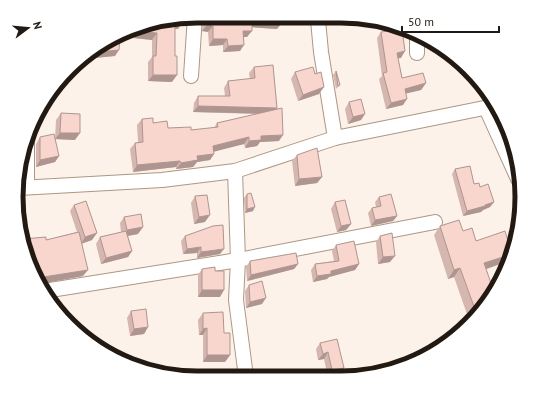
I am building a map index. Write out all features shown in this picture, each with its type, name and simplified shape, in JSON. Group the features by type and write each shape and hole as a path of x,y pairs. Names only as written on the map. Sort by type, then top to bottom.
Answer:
{"street":[{"path":"191,76 195,23"},
{"path":"318,23 321,52 335,138"},
{"path":"417,40 417,53"},
{"path":"24,173 23,187 162,180 235,171 335,138 490,107 512,164"},
{"path":"235,171 238,260 236,300 245,371"},
{"path":"50,290 238,260 435,222"}],"building":[{"path":"207,23 252,23 252,31 243,31 244,45 228,46 227,39 213,39 213,26 207,25"},
{"path":"175,24 175,56 177,56 177,75 153,75 153,56 156,56 157,33 142,32"},
{"path":"392,30 403,34 405,51 397,53 402,78 423,73 426,83 405,89 407,99 391,103 383,73 387,72 381,32"},
{"path":"120,41 119,50 100,52"},
{"path":"273,65 277,108 198,106 198,96 230,96 228,81 255,78 254,67"},
{"path":"313,67 315,74 321,72 324,87 303,95 295,72"},
{"path":"336,71 340,85 338,86"},
{"path":"361,99 365,114 353,117 349,102"},
{"path":"282,108 283,135 261,136 261,140 249,141 249,137 213,146 214,154 197,156 198,160 181,163 180,161 137,165 135,143 143,142 142,119 153,118 153,123 167,121 168,128 191,127 191,130 218,127 217,123"},
{"path":"61,113 80,114 80,133 60,133"},
{"path":"54,134 59,156 40,160 40,137"},
{"path":"317,148 322,177 299,179 297,155"},
{"path":"470,166 474,184 479,183 480,187 488,184 494,202 467,211 455,169"},
{"path":"251,193 255,207 247,209 247,194"},
{"path":"391,194 397,216 375,220 372,208 381,206 379,197"},
{"path":"207,195 210,215 199,217 195,196"},
{"path":"345,200 351,224 341,226 335,202"},
{"path":"86,201 97,233 85,237 74,205"},
{"path":"141,214 143,227 127,230 124,217"},
{"path":"459,220 463,231 472,228 476,241 505,231 509,243 505,256 484,263 492,285 475,308 460,268 454,270 440,226"},
{"path":"223,225 224,249 201,252 201,247 187,249 185,236 213,226"},
{"path":"126,231 132,251 106,258 100,237"},
{"path":"79,232 88,270 43,277 36,264 28,239 46,237 46,240"},
{"path":"392,233 395,256 383,257 380,236"},
{"path":"354,241 359,264 331,271 331,274 317,276 315,264 339,261 336,245"},
{"path":"296,253 298,264 251,275 250,261"},
{"path":"215,267 215,271 224,271 224,290 202,290 202,269"},
{"path":"262,281 266,298 250,302 249,285"},
{"path":"146,309 148,327 134,329 131,311"},
{"path":"223,312 224,333 230,333 230,355 207,355 207,328 203,329 203,313"},
{"path":"337,339 344,368 332,370 328,352 323,354 320,343"}]}
